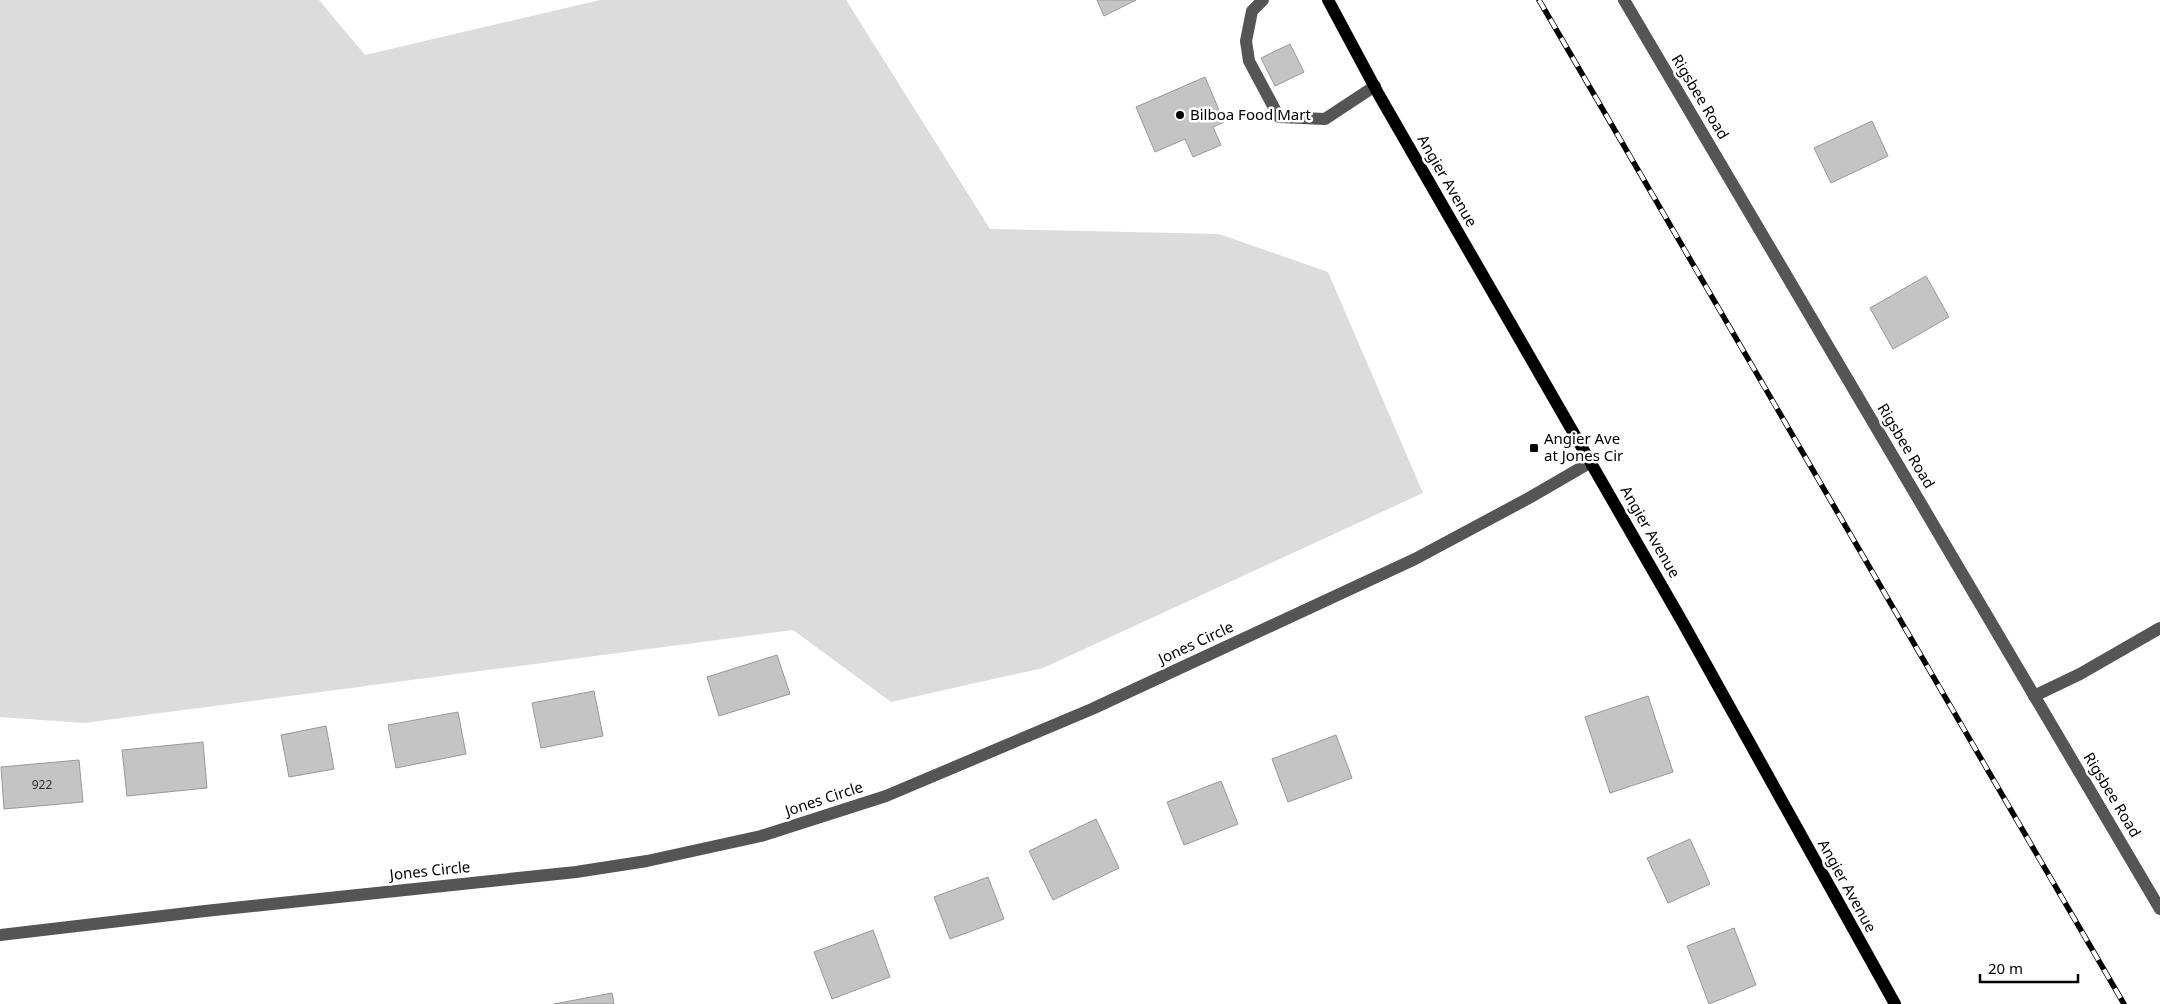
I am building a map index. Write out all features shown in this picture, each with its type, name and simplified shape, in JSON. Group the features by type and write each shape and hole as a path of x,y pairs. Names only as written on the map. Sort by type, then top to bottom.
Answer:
{"main road":[{"name":"Angier Avenue","path":"1328,0 1375,86 1591,462 1895,1004"}],"street":[{"path":"1262,0 1252,11 1246,41 1248,61 1279,118 1325,119 1375,86"},
{"name":"Rigsbee Road","path":"1624,0 2160,908"},
{"name":"Jones Circle","path":"0,935 576,872 656,860 761,836 886,796 1092,709 1415,559 1529,498 1591,462"},
{"path":"2034,696 2080,674 2160,628"}],"shaded area":[{"path":"0,0 319,0 365,55 600,0 846,0 990,229 1219,234 1328,272 1423,493 1043,668 891,702 793,630 84,723 0,717"}],"building":[{"path":"1097,0 1136,0 1104,16"},
{"path":"1290,44 1304,72 1275,86 1261,58"},
{"name":"Bilboa Food Mart","path":"1205,77 1224,122 1213,127 1221,145 1193,157 1185,139 1155,152 1136,107"},
{"path":"1872,121 1888,156 1831,183 1814,148"},
{"path":"1926,276 1949,317 1893,349 1870,308"},
{"path":"777,655 790,694 719,716 707,677"},
{"path":"594,691 603,736 541,748 532,703"},
{"path":"1648,696 1673,772 1610,793 1585,717"},
{"path":"458,712 466,754 396,768 388,725"},
{"path":"326,726 334,769 289,777 281,735"},
{"path":"1336,735 1352,778 1288,802 1272,759"},
{"path":"203,742 207,788 127,796 122,750"},
{"path":"79,760 83,802 4,809 1,767"},
{"path":"1221,781 1238,824 1184,845 1167,802"},
{"path":"1096,819 1119,868 1053,900 1029,851"},
{"path":"1690,839 1710,884 1668,903 1647,858"},
{"path":"988,877 1004,919 950,939 934,897"},
{"path":"1734,928 1756,985 1709,1004 1687,946"},
{"path":"873,930 890,977 832,999 814,952"},
{"path":"612,993 614,1004 554,1004"}],"railway":[{"path":"1539,0 2124,1004"}],"place":[{"name":"Bilboa Food Mart","path":"1180,115"},
{"name":"Angier Ave at Jones Cir","path":"1534,448"}]}
